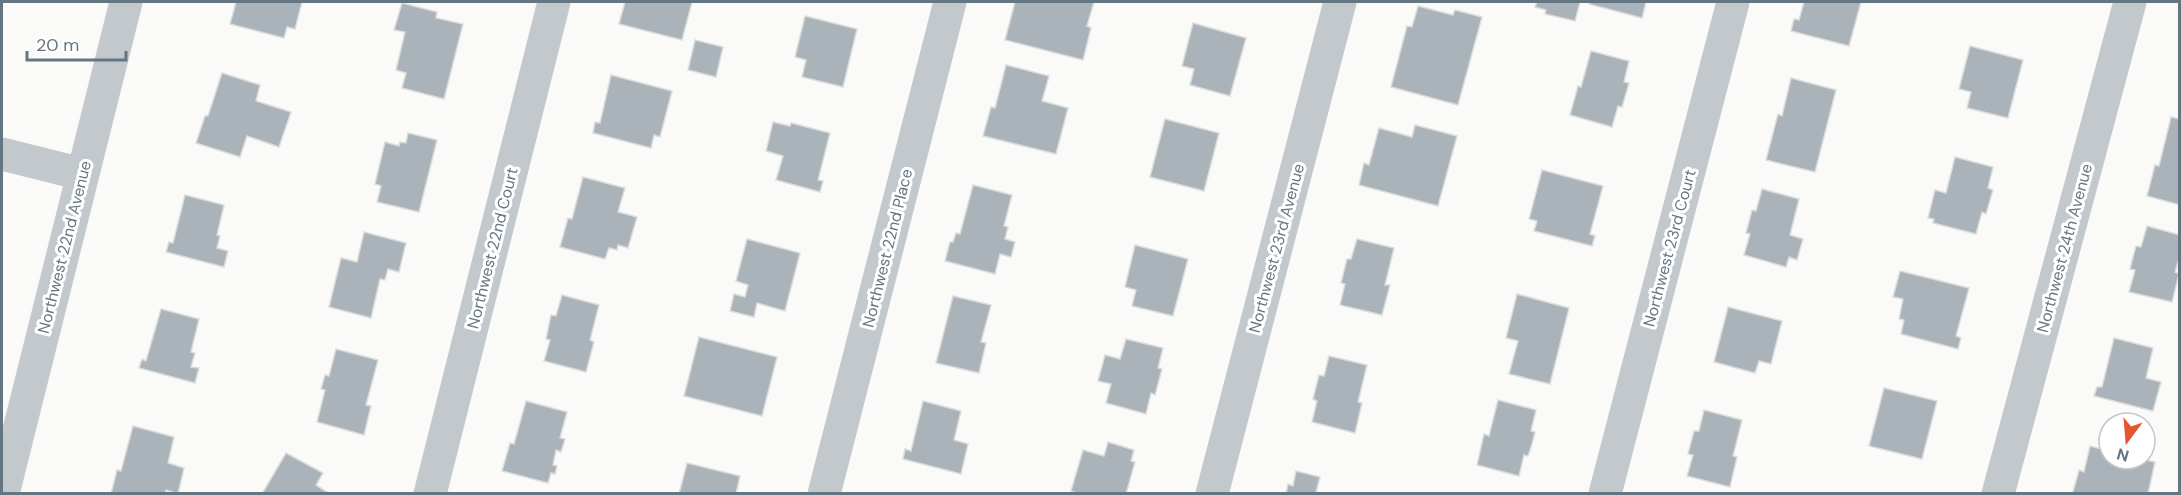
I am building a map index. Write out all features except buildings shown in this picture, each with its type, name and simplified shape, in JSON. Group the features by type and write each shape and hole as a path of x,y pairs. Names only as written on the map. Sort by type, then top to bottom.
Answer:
{"street":[{"name":"Northwest 22nd Avenue","path":"3,494 126,2"},
{"name":"Northwest 22nd Court","path":"430,494 554,2"},
{"name":"Northwest 22nd Place","path":"824,494 950,2"},
{"name":"Northwest 23rd Avenue","path":"1212,494 1340,2"},
{"name":"Northwest 23rd Court","path":"1605,494 1733,2"},
{"name":"Northwest 24th Avenue","path":"1998,494 2130,2"},
{"path":"2,154 82,174"}]}
